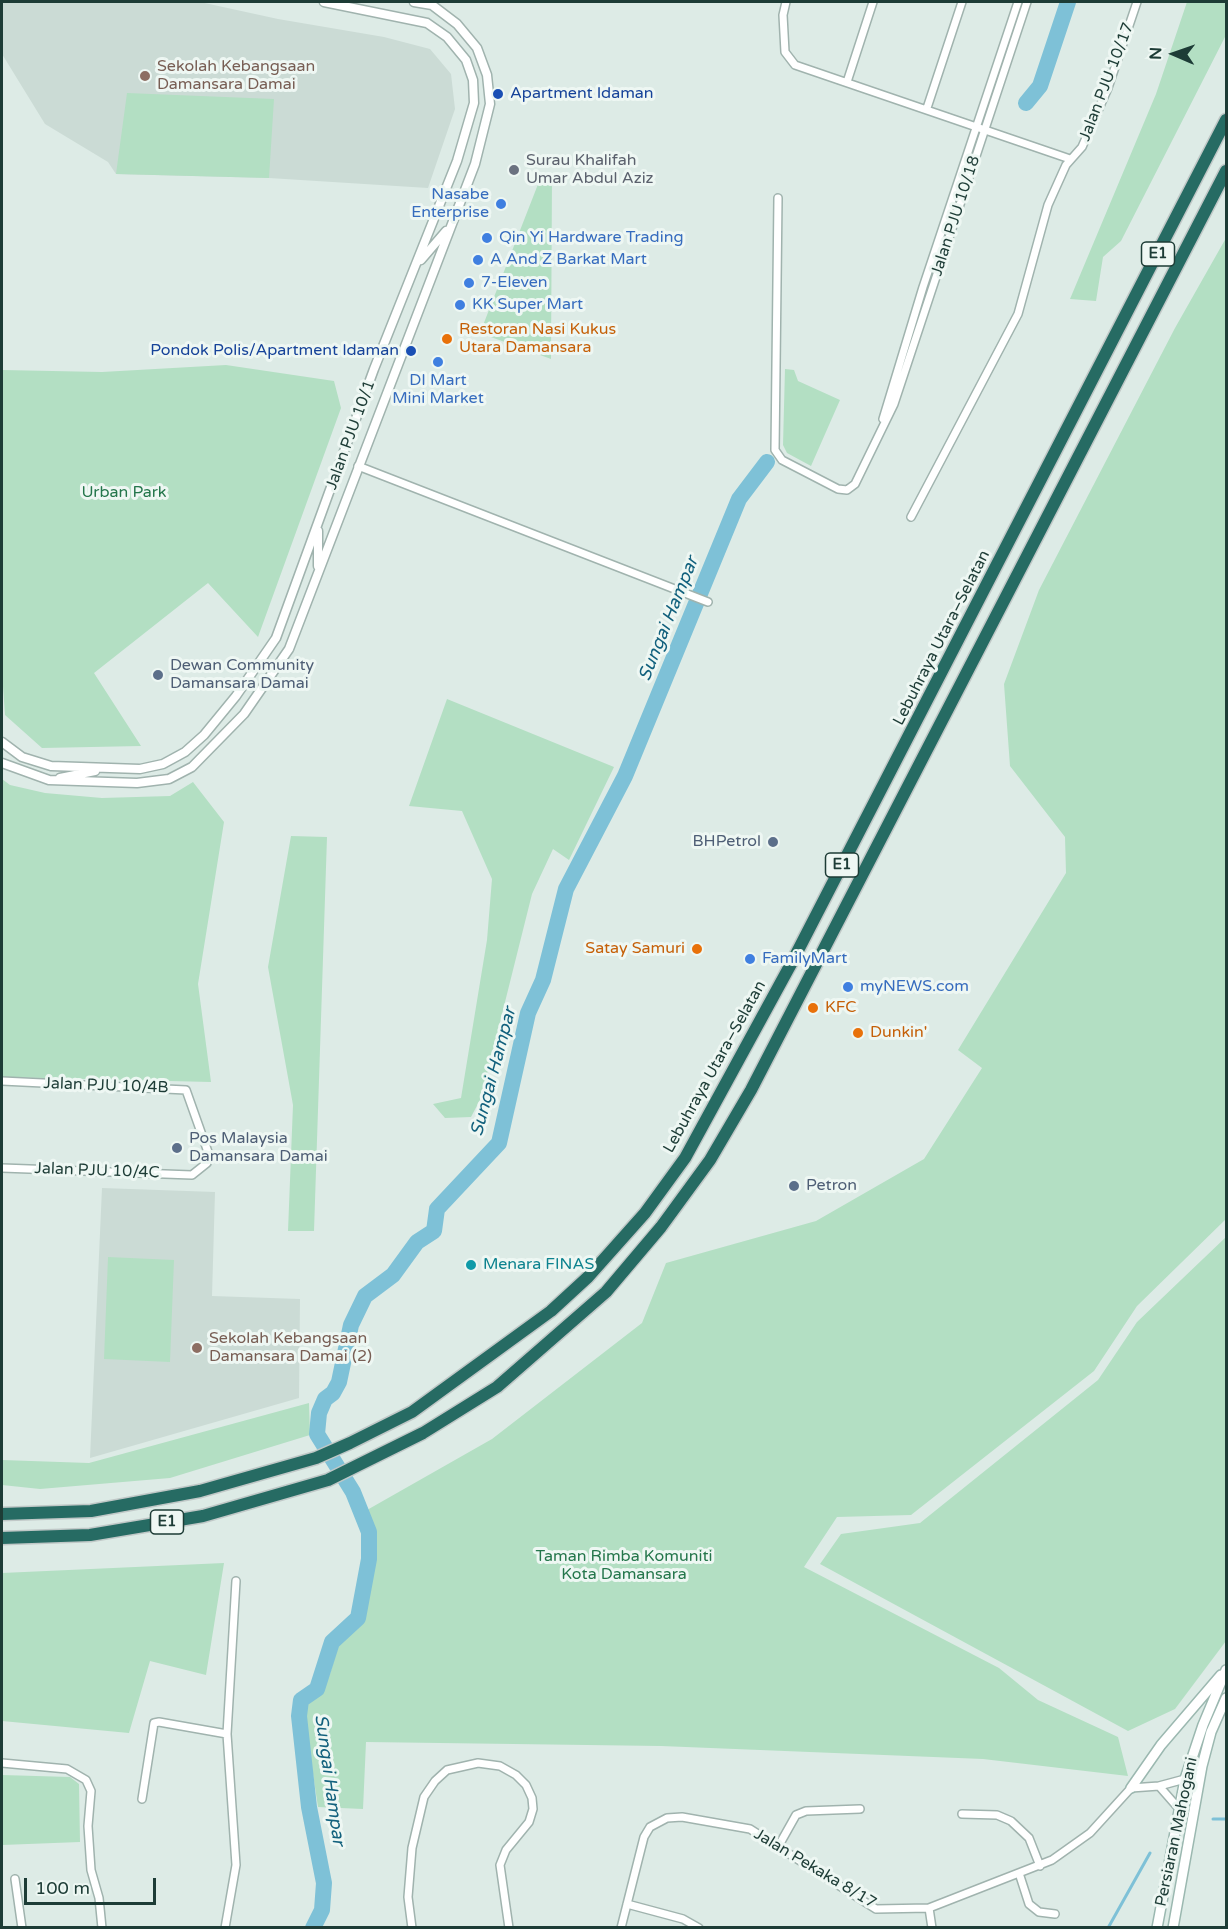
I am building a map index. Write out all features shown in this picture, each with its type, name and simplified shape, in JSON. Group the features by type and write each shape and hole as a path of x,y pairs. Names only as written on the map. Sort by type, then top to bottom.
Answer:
{"highway":[{"name":"Lebuhraya Utara–Selatan","path":"2,1514 91,1511 200,1491 316,1458 350,1443 412,1412 551,1311 588,1277 645,1213 685,1158 792,962 1227,120"},
{"name":"E1","path":"2,1538 90,1535 203,1516 328,1480 359,1467 423,1433 497,1387 598,1299 661,1227 710,1160 783,1027 1227,171"}],"main road":[{"name":"Persiaran Mahogani","path":"1157,1928 1185,1779 1203,1725 1227,1669"},
{"path":"1131,1788 1161,1745 1227,1669"},
{"name":"Persiaran Mahogani","path":"1173,1928 1202,1766 1211,1732 1227,1698"}],"street":[{"name":"Jalan PJU 10/1","path":"2,742 32,762 51,766 140,769 163,764 185,752 204,735 236,696 276,638 457,161 474,103 472,80 466,60 447,37 427,23 324,2"},
{"name":"Jalan PJU 10/1","path":"2,763 49,780 154,782 169,779 192,767 243,714 289,649 475,164 490,104 488,75 477,48 457,24 433,3 414,2"},
{"path":"786,2 783,15 785,52 789,61 795,65 927,108 1070,159"},
{"path":"846,82 873,2"},
{"path":"927,108 962,2"},
{"name":"Jalan PJU 10/18","path":"881,429 886,403 1018,2"},
{"name":"Jalan PJU 10/18","path":"778,198 775,450 782,460 838,489 847,490 855,484 894,404 1027,2"},
{"name":"Jalan PJU 10/17","path":"910,517 1018,314 1048,205 1070,159 1082,147 1099,108 1137,2"},
{"path":"416,266 450,226"},
{"path":"358,466 708,602"},
{"path":"318,524 318,571"},
{"path":"49,780 107,768"},
{"name":"Jalan PJU 10/4B","path":"2,1081 186,1090 208,1152 207,1163 192,1175"},
{"name":"Jalan PJU 10/4C","path":"2,1168 192,1175"},
{"path":"225,1928 236,1864 227,1734 236,1581"},
{"path":"142,1799 153,1726 157,1722 227,1734"},
{"path":"2,1763 67,1769 86,1780 91,1791 88,1826 91,1870 99,1899 102,1928"},
{"path":"412,1928 408,1897 412,1848 424,1797 435,1781 447,1770 478,1763 500,1766 516,1775 526,1785 532,1798 533,1809 529,1822 506,1850 500,1865 509,1928"},
{"path":"1131,1788 1159,1786 1185,1779 1202,1766"},
{"path":"1159,1786 1180,1810"},
{"name":"Jalan Pekaka 8/17","path":"621,1928 644,1837 650,1827 658,1821 676,1817 750,1829 876,1909 929,1908 1040,1866 1071,1848 1090,1833 1131,1788"},
{"path":"778,1847 796,1815 806,1810 861,1809"},
{"path":"962,1814 997,1815 1011,1821 1029,1838 1040,1866"},
{"path":"1019,1873 1029,1904 1039,1911 1055,1914"},
{"path":"15,1879 22,1928"},
{"path":"627,1904 683,1919 699,1928"},
{"path":"929,1908 932,1928"}],"shaded area":[{"name":"Sekolah Kebangsaan Damansara Damai","path":"2,2 200,2 278,19 384,37 430,49 451,74 455,109 428,188 269,178 116,174 108,162 45,124 2,54"},
{"name":"Sekolah Kebangsaan Damansara Damai (2)","path":"102,1188 215,1192 212,1296 300,1299 299,1398 90,1458"}],"green space":[{"path":"1187,2 1226,2 1226,35 1121,241 1103,257 1096,301 1070,299 1156,94"},
{"path":"127,93 274,99 269,178 116,174"},
{"path":"542,174 552,176 551,359 480,333"},
{"name":"Taman Rimba Komuniti Kota Damansara","path":"1226,238 1226,1219 1137,1306 1094,1371 911,1515 837,1517 804,1567 999,1668 1038,1700 1118,1737 1128,1776 983,1759 661,1746 366,1742 363,1809 318,1807 305,1721 306,1702 320,1692 330,1674 338,1645 362,1619 374,1559 375,1531 367,1510 492,1439 642,1323 666,1263 816,1221 924,1159 982,1068 958,1050 1066,873 1065,837 1010,766 1004,684 1039,590 1175,328"},
{"name":"Urban Park","path":"226,365 334,381 341,408 258,637 208,583 94,673 141,746 42,748 5,715 2,672 2,370 102,372"},
{"path":"785,369 794,370 798,381 840,400 811,466 787,453 783,445"},
{"path":"447,699 614,767 569,860 553,849 532,894 481,1098 471,1117 445,1118 433,1104 461,1098 487,940 492,879 462,811 409,806"},
{"path":"2,779 10,785 45,793 102,798 170,796 193,782 224,822 198,984 211,1082 2,1077"},
{"path":"291,836 327,837 314,1231 288,1231 293,1105 268,967"},
{"path":"1226,1237 1226,1641 1175,1709 1128,1731 820,1564 841,1534 920,1523 1098,1380 1137,1322"},
{"path":"108,1257 174,1260 170,1362 104,1359"},
{"path":"309,1403 310,1435 170,1478 40,1489 2,1485 2,1460 89,1463"},
{"path":"224,1563 206,1675 150,1661 129,1733 2,1721 2,1573"},
{"path":"2,1775 70,1777 79,1784 80,1842 2,1845"}],"waterway":[{"name":"Sungai Hampar","path":"1026,103 1040,86 1068,2"},
{"name":"Sungai Hampar","path":"313,1928 322,1910 324,1883 309,1807 299,1716 301,1700 317,1689 332,1642 358,1618 369,1559 369,1532 353,1492 317,1434 319,1413 325,1399 333,1393 339,1382 351,1325 365,1296 393,1275 417,1242 434,1231 437,1209 499,1143 528,1013 543,980 566,889 625,776 739,499 767,462"},
{"path":"1213,1819 1226,1819"},
{"path":"1108,1928 1150,1853"}],"place":[{"name":"Sekolah Kebangsaan Damansara Damai","path":"145,76"},
{"name":"Apartment Idaman","path":"498,94"},
{"name":"Surau Khalifah Umar Abdul Aziz","path":"514,170"},
{"name":"Nasabe Enterprise","path":"501,204"},
{"name":"Qin Yi Hardware Trading","path":"487,238"},
{"name":"A And Z Barkat Mart","path":"478,260"},
{"name":"7-Eleven","path":"469,283"},
{"name":"KK Super Mart","path":"460,305"},
{"name":"Restoran Nasi Kukus Utara Damansara","path":"447,339"},
{"name":"Pondok Polis/Apartment Idaman","path":"411,351"},
{"name":"DI Mart Mini Market","path":"438,362"},
{"name":"Dewan Community Damansara Damai","path":"158,675"},
{"name":"BHPetrol","path":"773,842"},
{"name":"Satay Samuri","path":"697,949"},
{"name":"FamilyMart","path":"750,959"},
{"name":"myNEWS.com","path":"848,987"},
{"name":"KFC","path":"813,1008"},
{"name":"Dunkin'","path":"858,1033"},
{"name":"Pos Malaysia Damansara Damai","path":"177,1148"},
{"name":"Petron","path":"794,1186"},
{"name":"Menara FINAS","path":"471,1265"},
{"name":"Sekolah Kebangsaan Damansara Damai (2)","path":"197,1348"}]}
